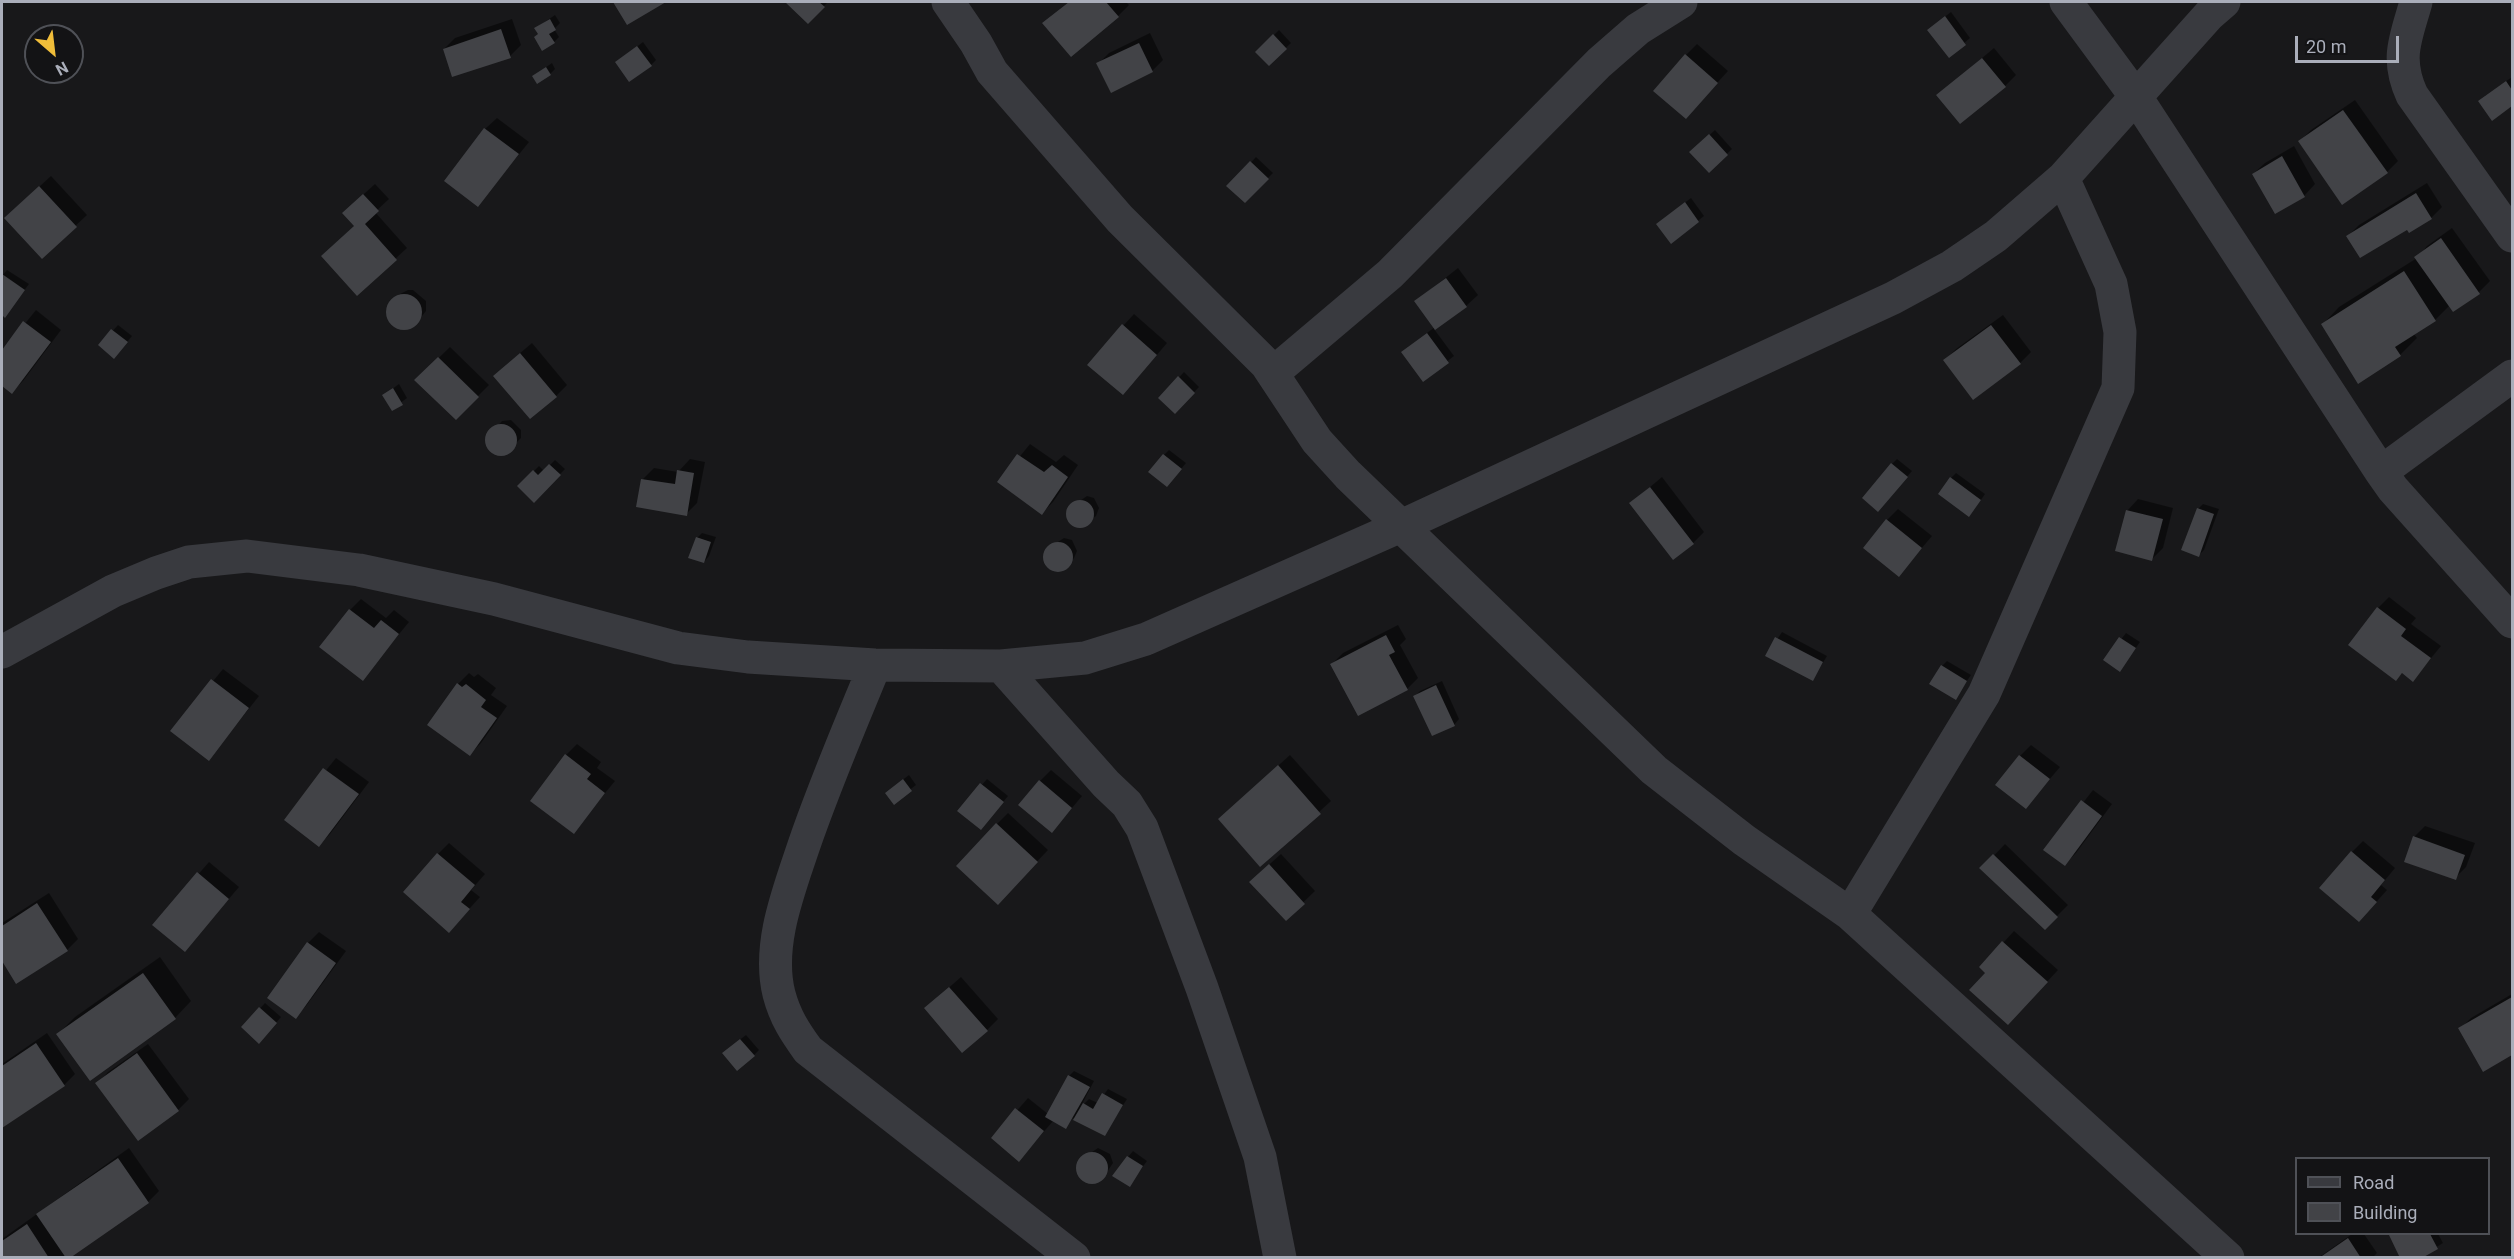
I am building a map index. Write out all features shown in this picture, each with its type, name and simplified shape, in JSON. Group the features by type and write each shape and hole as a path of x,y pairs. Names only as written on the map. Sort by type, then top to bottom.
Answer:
{"street":[{"path":"948,2 976,43 992,72 1120,219 1266,364 1317,441 1348,475 1654,770 1744,840 1850,914 2228,1257"},
{"path":"976,43 979,2"},
{"path":"1273,374 1390,274 1599,63 1638,29 1681,2"},
{"path":"2066,2 2136,97 2393,489 2512,622"},
{"path":"2,652 113,591 156,573 189,562 247,556 358,570 494,599 678,648 748,657 875,665 1001,666 1085,658 1146,639 1401,526 1893,297 1952,266 1996,236 2063,178 2209,15 2224,2"},
{"path":"2416,2 2402,55 2403,77 2412,95 2512,236"},
{"path":"1850,914 1984,694 2118,388 2120,332 2111,284 2063,178"},
{"path":"2381,472 2512,376"},
{"path":"875,665 815,812 786,899 776,947 778,992 789,1024 808,1050 1074,1257"},
{"path":"1001,666 1106,784 1127,804 1142,828 1202,988 1260,1157 1280,1257"}],"building":[{"path":"613,2 666,2 627,25"},
{"path":"785,2 819,2 825,7 808,24"},
{"path":"1069,2 1106,2 1119,17 1071,57 1042,23"},
{"path":"1945,16 1966,45 1949,58 1927,30"},
{"path":"550,19 556,30 549,34 555,43 542,51 534,37 538,34 534,28"},
{"path":"501,29 511,58 452,77 443,49"},
{"path":"1273,34 1287,49 1269,66 1255,52"},
{"path":"1139,43 1153,72 1111,93 1096,63"},
{"path":"637,46 652,66 629,82 615,62"},
{"path":"1685,54 1718,83 1686,119 1653,91"},
{"path":"1982,58 2006,87 1960,124 1936,95"},
{"path":"546,67 551,75 537,84 532,76"},
{"path":"2506,81 2512,90 2512,106 2492,121 2478,101"},
{"path":"2343,110 2388,173 2342,205 2298,141"},
{"path":"484,128 519,154 478,207 444,181"},
{"path":"1709,134 1728,155 1709,173 1689,152"},
{"path":"2282,156 2305,197 2275,214 2252,174"},
{"path":"1250,161 1269,179 1245,203 1226,186"},
{"path":"39,186 77,227 42,259 4,218"},
{"path":"2416,193 2432,219 2409,233 2407,230 2360,258 2346,236"},
{"path":"363,194 379,211 365,224 397,260 357,296 321,256 354,226 342,213"},
{"path":"1685,202 1699,222 1671,244 1656,224"},
{"path":"2441,238 2480,294 2453,312 2414,257"},
{"path":"2404,271 2436,321 2395,347 2401,356 2358,384 2321,324"},
{"path":"2,274 25,290 5,318 2,315"},
{"path":"1446,278 1467,307 1435,330 1414,301"},
{"path":"404,294 417,299 422,312 417,325 404,330 391,325 386,312 391,299"},
{"path":"23,321 51,342 12,394 2,386 2,350"},
{"path":"1122,324 1157,355 1123,395 1087,365"},
{"path":"1991,325 2021,364 1973,400 1943,360"},
{"path":"111,329 128,342 114,359 98,345"},
{"path":"1427,333 1449,363 1423,382 1401,352"},
{"path":"520,353 557,397 530,419 493,376"},
{"path":"438,357 479,397 456,420 414,380"},
{"path":"1178,376 1195,393 1175,414 1158,398"},
{"path":"393,388 403,405 392,411 382,395"},
{"path":"501,424 512,429 517,440 512,451 501,456 490,451 485,440 490,429"},
{"path":"1017,454 1044,472 1052,465 1068,477 1042,515 997,482"},
{"path":"1163,454 1182,469 1167,487 1148,472"},
{"path":"1891,463 1908,477 1878,512 1862,498"},
{"path":"549,464 561,475 534,503 517,486 533,470 538,475"},
{"path":"677,470 694,473 687,516 636,507 641,479 675,484"},
{"path":"1950,477 1981,500 1969,517 1938,494"},
{"path":"1650,487 1694,544 1673,560 1629,503"},
{"path":"1080,500 1090,504 1094,514 1090,524 1080,528 1070,524 1066,514 1070,504"},
{"path":"2197,508 2214,514 2199,557 2181,550"},
{"path":"2126,510 2163,519 2152,561 2115,551"},
{"path":"1886,519 1922,548 1899,577 1863,548"},
{"path":"696,537 711,542 704,563 688,558"},
{"path":"1058,542 1064,543 1072,551 1072,563 1064,571 1058,572 1052,571 1044,563 1043,557 1044,551 1052,543"},
{"path":"2377,607 2406,629 2401,636 2431,658 2413,682 2402,673 2396,681 2348,645"},
{"path":"349,609 374,628 381,620 399,634 363,681 319,647"},
{"path":"1386,635 1395,652 1389,655 1408,690 1358,716 1330,664"},
{"path":"1775,637 1823,662 1813,681 1765,656"},
{"path":"2119,637 2136,648 2120,672 2103,660"},
{"path":"1941,665 1967,681 1956,700 1929,684"},
{"path":"211,679 249,708 209,761 170,731"},
{"path":"457,683 462,687 466,684 486,700 481,707 497,718 470,756 427,725"},
{"path":"1436,685 1455,726 1432,736 1413,696"},
{"path":"565,754 591,774 587,779 605,793 574,834 530,801"},
{"path":"2019,755 2050,779 2026,809 1995,785"},
{"path":"1278,765 1321,814 1260,867 1218,819"},
{"path":"323,768 359,794 319,847 284,820"},
{"path":"903,779 912,791 894,805 885,793"},
{"path":"1039,780 1072,808 1052,833 1018,805"},
{"path":"980,783 1004,802 981,830 957,811"},
{"path":"2081,800 2102,816 2065,866 2043,850"},
{"path":"996,823 1038,862 998,905 956,866"},
{"path":"2413,836 2465,855 2456,880 2404,862"},
{"path":"2351,851 2385,880 2371,897 2377,902 2359,922 2319,888"},
{"path":"437,853 475,885 461,902 470,909 449,933 403,892"},
{"path":"1993,854 2058,917 2045,930 1979,868"},
{"path":"1269,864 1305,904 1286,921 1249,882"},
{"path":"197,872 229,899 185,952 152,925"},
{"path":"37,903 68,951 16,984 2,961 2,926"},
{"path":"2002,941 2048,982 2008,1025 1969,990 1985,973 1979,967"},
{"path":"307,942 336,963 296,1019 267,998"},
{"path":"143,973 176,1019 90,1081 56,1034"},
{"path":"949,987 988,1031 962,1053 924,1008"},
{"path":"2512,997 2512,1055 2483,1072 2458,1028"},
{"path":"259,1007 277,1023 259,1044 241,1027"},
{"path":"740,1039 755,1056 737,1071 722,1053"},
{"path":"36,1043 65,1086 2,1128 2,1066"},
{"path":"137,1053 179,1111 138,1141 95,1083"},
{"path":"1068,1075 1090,1087 1066,1129 1045,1117"},
{"path":"1102,1093 1123,1105 1105,1136 1073,1120 1083,1103 1093,1109"},
{"path":"1015,1108 1044,1131 1019,1162 991,1138"},
{"path":"1092,1152 1103,1157 1108,1168 1103,1179 1092,1184 1081,1179 1076,1168 1081,1157"},
{"path":"1127,1156 1143,1166 1130,1187 1112,1176"},
{"path":"118,1158 149,1203 70,1258 66,1258 36,1214"},
{"path":"27,1224 49,1258 2,1258 2,1241"},
{"path":"2389,1235 2431,1235 2438,1249 2422,1258 2400,1258"},
{"path":"2348,1238 2361,1258 2319,1258"}]}
